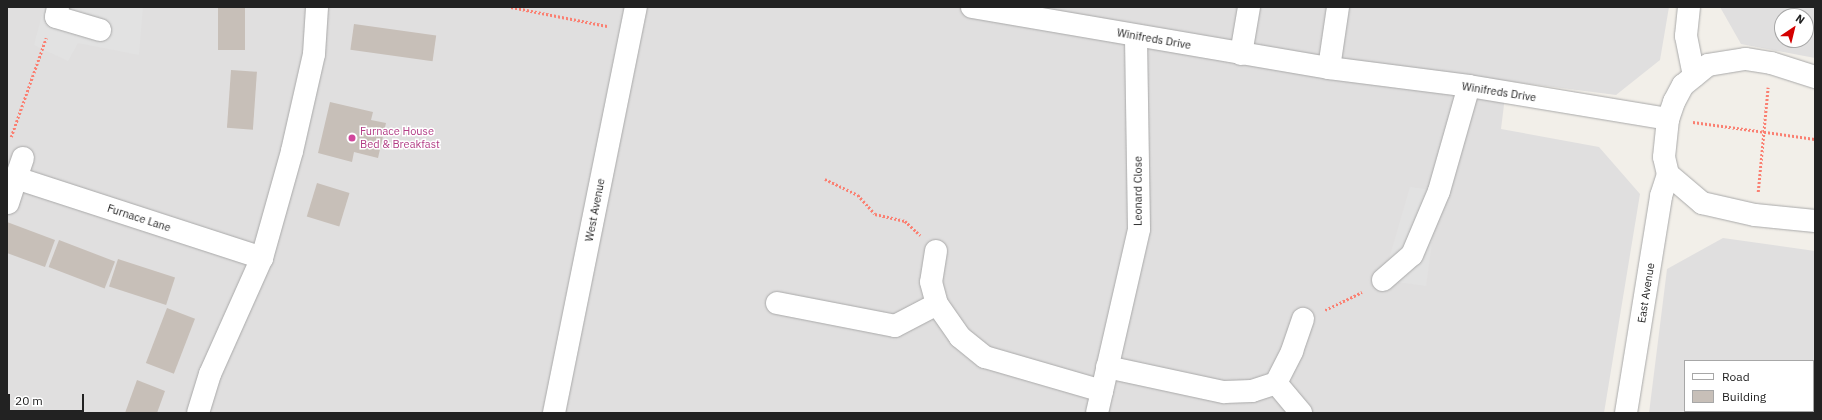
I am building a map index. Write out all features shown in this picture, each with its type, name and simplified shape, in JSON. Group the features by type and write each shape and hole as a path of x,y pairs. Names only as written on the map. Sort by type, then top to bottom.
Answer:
{"street":[{"path":"198,413 210,374 262,258 292,151 314,54 317,7"},
{"name":"West Avenue","path":"554,413 636,7"},
{"name":"Winifreds Drive","path":"976,7 1242,54 1329,68 1469,86 1668,119"},
{"path":"1242,54 1249,7"},
{"path":"1329,68 1338,7"},
{"path":"1689,7 1686,36 1694,76"},
{"path":"57,12 100,30"},
{"name":"Leonard Close","path":"1097,413 1139,229 1136,36"},
{"path":"1815,77 1771,63 1744,59 1708,66 1683,85 1668,119 1664,157 1668,174 1702,203 1755,215 1815,220"},
{"path":"1383,280 1412,255 1439,191 1469,86"},
{"path":"8,203 20,168"},
{"name":"Furnace Lane","path":"20,168 262,258"},
{"name":"East Avenue","path":"1626,413 1661,196 1668,174"},
{"path":"936,251 931,282 937,304 960,338 985,357 1102,391"},
{"path":"777,303 896,326 937,304"},
{"path":"1107,367 1224,392 1252,392 1276,383 1292,351 1303,319"},
{"path":"1276,383 1301,413"}],"path":[{"path":"511,7 631,31"},
{"path":"20,168 7,149 42,48 57,12"},
{"path":"1755,215 1771,63"},
{"path":"1668,119 1764,130 1815,139"},
{"path":"825,179 858,195 875,214 906,221 936,251"},
{"path":"1303,319 1334,307 1383,280"}],"shaded area":[{"path":"7,7 1669,7 1660,60 1616,95 1507,81 1501,129 1599,147 1640,194 1604,413 7,413"},
{"path":"44,7 143,7 139,55 78,43 68,61 34,45"},
{"path":"1720,7 1815,7 1815,58 1741,44"},
{"path":"1410,187 1439,191 1426,286 1383,280"},
{"path":"1723,238 1815,251 1815,413 1649,413 1667,269"}],"building":[{"path":"218,7 245,7 245,50 218,50"},
{"path":"354,24 436,36 433,61 350,50"},
{"path":"231,70 257,72 253,130 227,128"},
{"name":"Furnace House Bed & Breakfast","path":"330,102 373,112 371,120 386,123 378,158 354,152 352,162 318,153"},
{"path":"317,183 350,193 339,226 307,216"},
{"path":"7,222 55,240 45,267 7,253"},
{"path":"59,240 115,262 105,289 49,267"},
{"path":"118,259 175,278 166,305 109,287"},
{"path":"167,308 195,319 174,374 146,363"},
{"path":"137,380 165,391 157,413 125,413"}],"place":[{"name":"Furnace House Bed & Breakfast","path":"352,138"}]}
